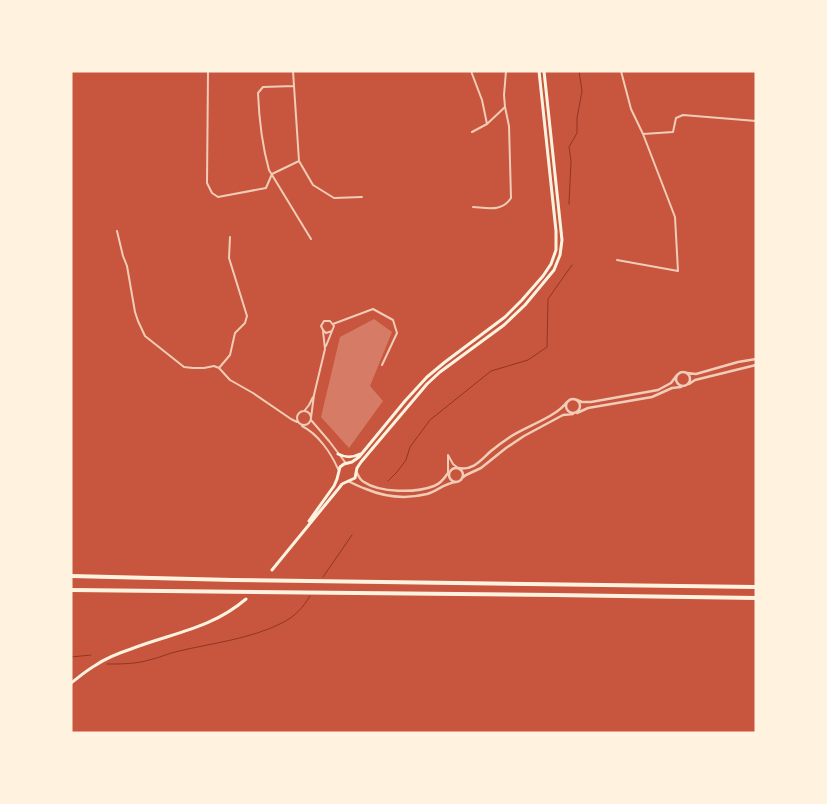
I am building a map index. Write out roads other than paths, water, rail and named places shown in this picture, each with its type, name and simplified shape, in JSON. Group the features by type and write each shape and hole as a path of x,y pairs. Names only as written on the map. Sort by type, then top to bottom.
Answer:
{"highway":[{"path":"71,576 233,580 756,586"},
{"path":"71,590 756,598"}],"main road":[{"path":"294,543 334,486 342,465 356,460 427,377 511,312 543,276 551,264 556,250 556,225 539,71"},
{"path":"272,570 339,488 355,478 361,462 428,384 440,372 519,312 550,276 558,262 562,248 562,232 544,71"},
{"path":"338,454 350,458 362,452"},
{"path":"348,463 354,466 356,472"},
{"path":"338,472 343,480 348,482"},
{"path":"71,683 96,664 108,658 210,622 246,599"}],"street":[{"path":"208,71 207,183 212,193 218,196 266,188 272,174 299,161"},
{"path":"293,71 299,161 313,185 334,198 362,197"},
{"path":"471,71 482,100 487,124"},
{"path":"473,206 502,207 511,198 509,126 504,107 506,71"},
{"path":"617,260 678,271 675,217 643,134 630,109 622,71"},
{"path":"294,86 263,86 258,93 259,116 269,170 311,239"},
{"path":"472,132 487,124 504,107"},
{"path":"643,134 674,132 676,118 683,115 756,121"},
{"path":"117,231 127,266 135,312 145,336 184,367 204,368 214,366 219,368 230,380 310,431 321,442 333,459 338,472"},
{"path":"219,368 230,355 235,333 245,323 247,316 229,258 230,237"},
{"path":"333,324 373,309 392,320 397,333 382,365"},
{"path":"325,349 321,326 324,321 330,321 333,324"},
{"path":"302,426 308,425 311,419 314,395 325,349 334,328 333,324"},
{"path":"323,331 326,333 332,331"},
{"path":"356,472 365,483 378,488 398,491 433,487 443,480 451,469 467,468 477,464 504,441 560,410 570,399 592,402 658,390 670,383 681,372 696,374 756,359"},
{"path":"348,482 374,492 397,497 424,495 459,481 466,475 481,468 524,436 562,415 588,408 652,398 674,387 685,387 697,380 756,366"},
{"path":"688,373 691,378 689,384"},
{"path":"677,375 676,382 681,386"},
{"path":"297,422 298,414 304,411 314,395"},
{"path":"575,413 580,408 580,403 577,400"},
{"path":"567,402 566,409 569,412 575,413"},
{"path":"304,411 308,412 311,419 343,461 348,463"},
{"path":"456,482 450,480 448,456 453,464 462,472 462,478"}],"waterway":[{"path":"569,204 571,161 569,147 577,133 577,118 582,91 579,71"},
{"path":"388,481 406,460 410,447 430,420 491,371 528,360 547,347 548,299 572,265"},
{"path":"323,577 352,535"},
{"path":"107,664 129,664 144,661 257,633 290,618 310,596"},
{"path":"71,657 91,655"}]}
